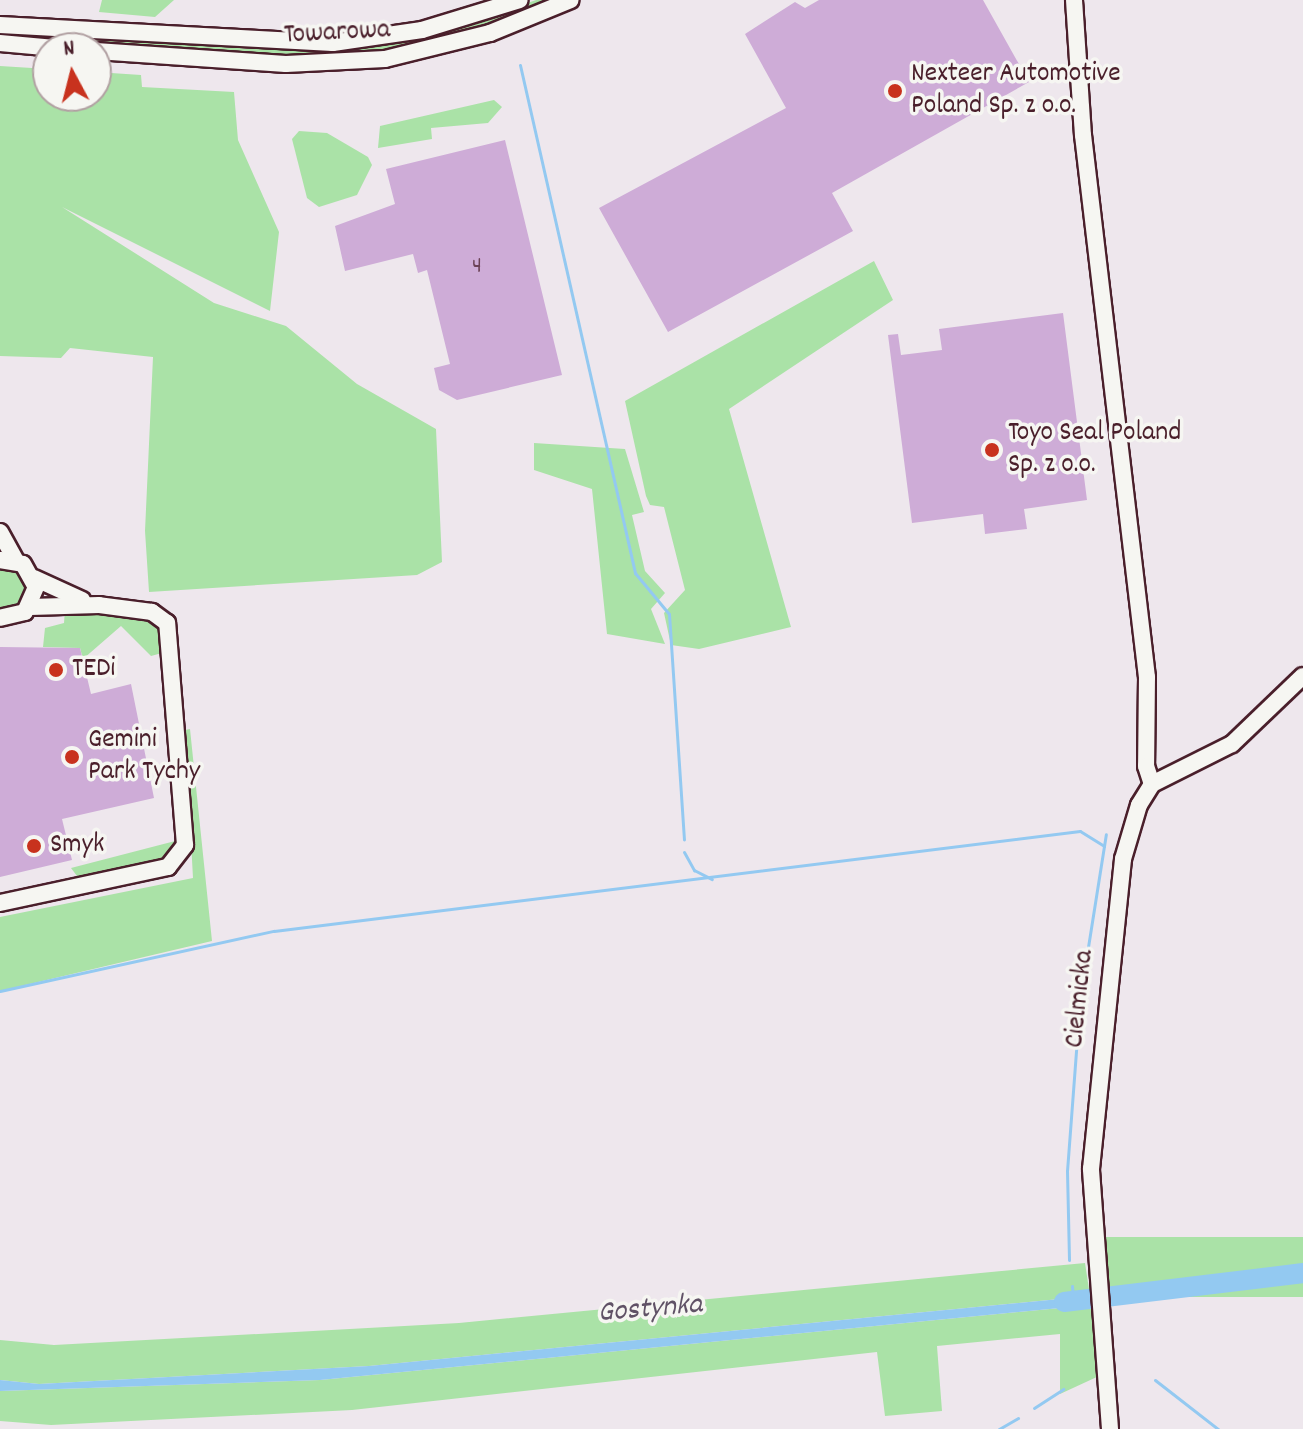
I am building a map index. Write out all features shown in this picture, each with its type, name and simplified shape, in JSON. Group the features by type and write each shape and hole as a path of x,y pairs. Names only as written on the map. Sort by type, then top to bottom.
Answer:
{"street":[{"name":"Towarowa","path":"0,22 333,43 422,30 520,0"},
{"name":"Towarowa","path":"112,52 286,64 372,61 490,33 571,0"},
{"path":"1074,0 1083,135 1147,677 1146,766 1152,784 1232,744 1303,676"},
{"path":"5,45 32,47"},
{"path":"0,532 8,560 34,578 99,605"},
{"path":"30,607 34,578"},
{"path":"0,618 30,607 99,605 152,612 170,630 183,855 168,867 0,903"},
{"name":"Cielmicka","path":"1110,1421 1091,1169 1120,878 1139,805 1152,784"}],"green space":[{"path":"102,0 174,0 155,17 99,12"},
{"path":"536,0 556,0 457,37 348,56 252,57 112,46 112,39 252,49 346,49 455,29"},
{"path":"0,31 32,33 32,40 0,37"},
{"path":"0,66 32,68 32,112 112,112 112,73 141,75 142,87 234,92 238,140 279,232 270,311 62,207 214,303 286,326 357,384 436,429 442,562 417,575 149,592 145,531 153,357 70,348 61,358 0,356"},
{"path":"494,100 502,107 488,123 431,128 432,139 378,148 380,126"},
{"path":"299,131 327,133 368,157 372,165 357,195 319,207 307,198 292,139"},
{"path":"874,261 893,300 729,409 791,627 699,649 671,645 664,613 685,590 664,507 650,505 646,496 625,401"},
{"path":"534,443 625,449 644,512 632,515 645,571 665,593 651,609 665,644 607,634 592,489 534,470"},
{"path":"0,567 21,572 29,585 23,606 0,612"},
{"path":"65,609 152,621 163,635 162,653 151,656 121,626 83,659 80,648 43,647 45,628 64,623"},
{"path":"190,729 212,941 0,991 0,917 193,878 185,730"},
{"path":"179,840 170,859 80,880 71,868"},
{"path":"1100,1237 1303,1237 1303,1297 1100,1297"},
{"path":"1085,1263 1090,1296 369,1366 39,1384 0,1380 0,1340 54,1345 459,1323"},
{"path":"1091,1305 1099,1376 1060,1394 1060,1334 937,1346 942,1411 885,1416 877,1352 352,1410 51,1425 0,1421 0,1391 320,1380"}],"water":[{"path":"1090,1296 1091,1305 320,1380 0,1391 0,1380 39,1384 369,1366"}],"building":[{"path":"819,0 983,0 1029,82 832,193 853,231 668,332 599,208 786,108 745,34 795,2 805,8"},
{"path":"505,140 562,375 457,400 439,390 434,368 450,364 427,270 418,273 413,254 345,271 335,226 395,204 386,169"},
{"name":"Toyo Seal Poland Sp. z o.o.","path":"1063,313 1087,500 1024,509 1027,529 985,534 983,514 912,523 888,335 898,334 901,355 942,350 939,329"},
{"name":"Gemini Park Tychy","path":"0,647 80,648 91,694 131,684 154,798 62,819 72,860 0,877"}],"waterway":[{"path":"520,65 635,573 669,614 684,840"},
{"path":"0,991 274,931 1080,831 1104,846 1080,998 1067,1171 1069,1260"},
{"path":"1104,846 1106,834"},
{"path":"684,852 694,870 712,879"},
{"name":"Gostynka","path":"1064,1302 1303,1273"},
{"path":"1072,1286 1073,1298"},
{"path":"1155,1380 1218,1429"},
{"path":"1034,1408 1063,1389"},
{"path":"999,1429 1018,1418"}],"place":[{"name":"Nexteer Automotive Poland Sp. z o.o.","path":"895,91"},
{"name":"Toyo Seal Poland Sp. z o.o.","path":"992,450"},
{"name":"TEDi","path":"56,670"},
{"name":"Gemini Park Tychy","path":"72,757"},
{"name":"Smyk","path":"34,846"}]}
